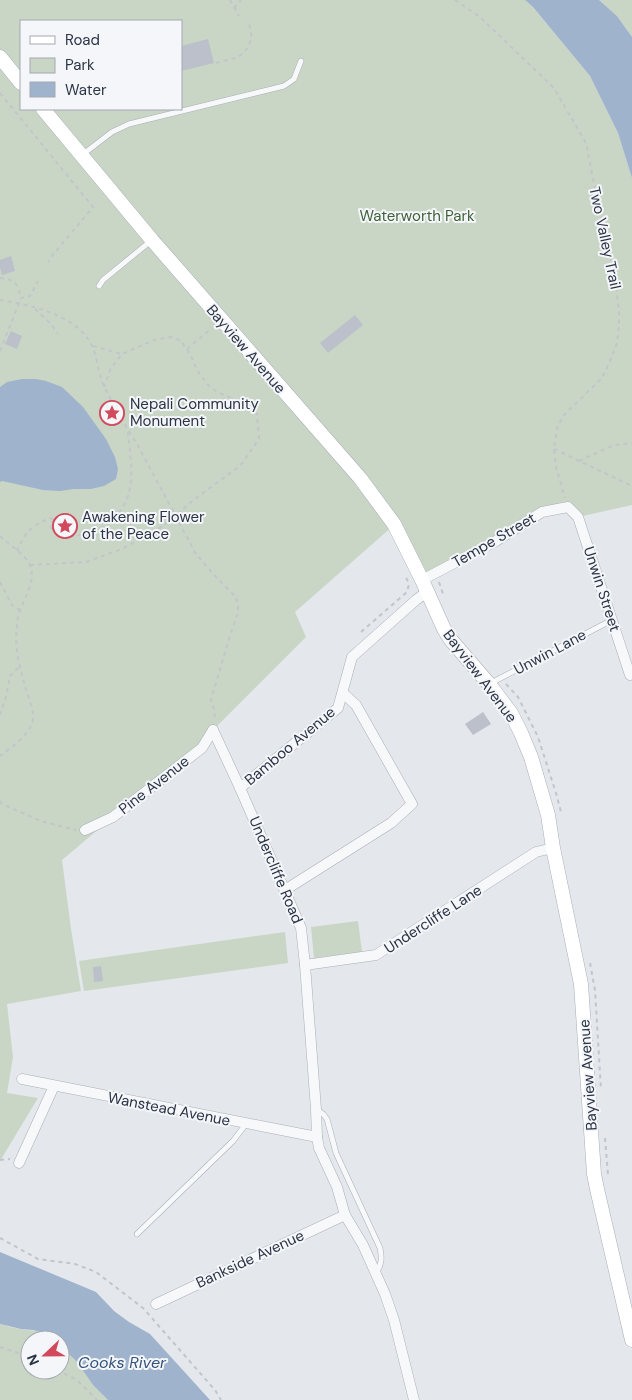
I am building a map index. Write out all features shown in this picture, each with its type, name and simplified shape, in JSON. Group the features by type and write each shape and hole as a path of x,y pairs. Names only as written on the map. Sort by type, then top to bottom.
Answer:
{"main road":[{"path":"0,57 20,82"},
{"name":"Bayview Avenue","path":"43,110 152,240 360,478 400,535 444,629 511,713 521,733 548,815 581,984 597,1188 632,1340"}],"street":[{"name":"Tempe Street","path":"425,586 542,512 568,507"},
{"name":"Unwin Street","path":"568,507 578,517 631,676"},
{"name":"Bamboo Avenue","path":"240,788 338,708 352,657 416,600 425,586"},
{"path":"285,890 391,823 412,804 356,705 343,693"},
{"name":"Undercliffe Road","path":"213,730 301,928 317,1137 322,1155 337,1187 345,1215 363,1245 385,1294 394,1320 414,1400"},
{"name":"Pine Avenue","path":"85,830 113,817 202,748 213,730"},
{"name":"Undercliffe Lane","path":"305,965 376,955 536,852 553,848"},
{"name":"Wanstead Avenue","path":"22,1079 317,1137"},
{"path":"19,1163 54,1086"},
{"name":"Bankside Avenue","path":"156,1304 345,1215"}],"lane":[{"path":"81,156 112,132 129,124 284,86 294,79 301,61"},
{"path":"99,286 103,280 152,240"},
{"name":"Unwin Lane","path":"489,684 612,620"},
{"path":"316,1109 327,1118 336,1153 380,1248 382,1259 376,1273"},
{"path":"137,1234 234,1141 246,1124"}],"path":[{"path":"230,0 239,16"},
{"path":"234,8 242,0"},
{"name":"Two Valley Trail","path":"455,0 480,17 554,88 586,143 615,278 619,310 617,343 612,359 602,378 563,416 557,428 554,449 556,467 568,507"},
{"path":"216,63 237,57 242,54 250,43 251,31 246,21"},
{"path":"0,93 93,207 48,262"},
{"path":"0,278 13,281 19,288 21,298 0,351"},
{"path":"21,298 30,296 38,281"},
{"path":"0,300 19,303 69,321 81,331 92,346 104,386 196,554 234,595 238,603 238,613 211,700 215,713 213,730"},
{"path":"33,308 52,324 58,334"},
{"path":"187,349 221,320"},
{"path":"30,565 86,562 122,549 163,526 196,498 240,466 260,439 257,414 243,402 217,392 207,384 197,370 187,349 181,342 171,337 154,340 122,354 111,368 104,386"},
{"path":"92,346 122,354"},
{"path":"67,536 74,533 77,524 75,521 62,517 50,524 50,529 54,534 67,536 86,534 102,527 113,519 122,508 132,480 128,430"},
{"path":"579,461 614,444 632,443"},
{"path":"554,449 632,486"},
{"path":"18,551 28,531 38,523 51,518 54,520"},
{"path":"0,537 18,551 30,565 32,578 29,592 20,610 16,627 16,646 33,711 29,730 0,756"},
{"path":"361,632 407,592 409,584 405,575"},
{"path":"0,582 12,605 20,610"},
{"path":"0,715 10,676 20,666"},
{"path":"0,801 2,804 41,821 73,830 85,830"},
{"path":"0,1238 38,1259 75,1264 104,1277 142,1308 221,1400"},
{"path":"0,1347 20,1354"},
{"path":"70,1376 77,1380 97,1400"}],"green space":[{"name":"Waterworth Park","path":"0,0 525,0 533,7 590,76 618,133 632,178 632,505 578,517 568,507 542,512 425,585 394,525 295,612 306,637 213,730 202,748 113,817 62,860 81,991 7,1004 13,1057 7,1093 38,1098 0,1161"},
{"path":"599,0 632,0 632,37 617,16"},
{"path":"358,921 362,952 314,958 311,927"},
{"path":"285,932 288,963 84,991 79,961"},
{"path":"0,1324 28,1330 20,1330 20,1380 70,1380 70,1355 93,1385 108,1400 0,1400"}],"water":[{"path":"525,0 599,0 617,16 632,37 632,178 618,133 590,76 533,7"},
{"path":"22,379 46,381 62,387 83,407 106,439 115,457 118,469 116,479 104,486 91,489 60,491 43,490 0,482 0,387 7,382"},
{"name":"Cooks River","path":"0,1252 96,1292 114,1311 150,1334 210,1400 108,1400 93,1385 70,1355 70,1330 21,1329 0,1324"}],"building":[{"path":"208,39 214,63 182,71 182,46"},
{"path":"11,256 15,271 2,275 0,260"},
{"path":"355,315 363,325 328,353 320,343"},
{"path":"11,331 22,336 17,349 5,344"},
{"path":"483,712 491,724 473,735 465,724"},
{"path":"101,966 103,981 94,982 93,967"}],"place":[{"name":"Nepali Community Monument","path":"112,413"},
{"name":"Awakening Flower of the Peace","path":"65,526"}]}
